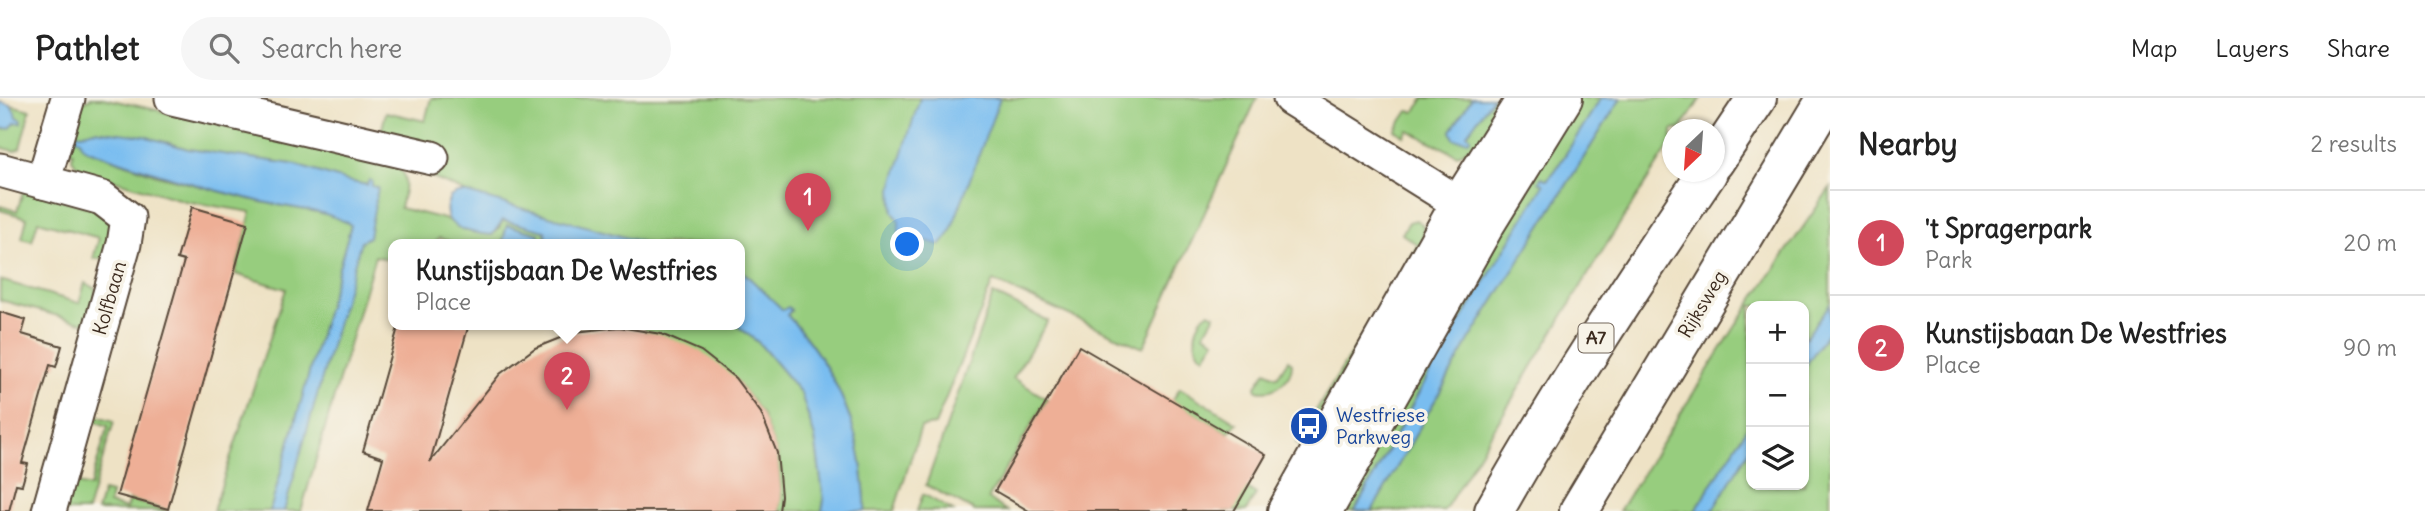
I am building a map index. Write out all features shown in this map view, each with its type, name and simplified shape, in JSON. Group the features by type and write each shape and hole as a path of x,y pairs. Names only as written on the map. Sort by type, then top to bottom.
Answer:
{"main road":[{"path":"1323,511 1474,213 1527,98"},
{"path":"1287,511 1474,213 1563,98"},
{"path":"1725,146 1757,98"},
{"name":"Rijksweg","path":"1579,511 1827,98"},
{"path":"1706,297 1830,142"},
{"name":"A7","path":"1494,511 1541,426 1602,328 1701,182"}],"street":[{"path":"43,182 68,98"},
{"path":"172,98 432,158"},
{"path":"1290,98 1474,213"},
{"name":"Kolfbaan","path":"0,170 102,198 128,218 124,244 49,511"}],"green space":[{"path":"91,98 103,98 390,162 397,166 404,176 400,208 448,220 467,231 492,235 503,220 545,231 546,239 538,239 539,234 507,225 503,239 388,239 388,259 375,256 301,511 284,511 361,240 369,237 374,201 369,181 367,185 292,164 188,149 166,142 94,130 81,135 81,140 88,150 157,175 261,202 334,215 351,225 270,511 213,511 286,289 235,274 251,212 185,201 80,170 72,159 73,152 65,149 82,102"},
{"path":"431,98 1257,98 1143,348 993,281 935,425 921,427 894,511 865,511 860,456 838,391 816,351 787,315 791,311 788,308 783,311 745,274 745,239 631,239 467,193 428,176 430,161 380,137 386,112 425,121"},
{"path":"1425,98 1472,98 1451,131 1466,135 1493,98 1517,98 1483,137 1457,155 1408,130 1404,136 1395,130 1408,111 1414,112"},
{"path":"1574,98 1601,98 1555,171 1547,180 1542,177 1540,181 1545,184 1431,370 1355,511 1329,511"},
{"path":"1621,98 1701,98 1687,119 1662,119 1662,158 1444,511 1372,511 1470,339"},
{"path":"11,105 30,110 20,148 14,151 0,147 0,129 10,128 21,121"},
{"path":"1830,188 1830,304 1809,333 1809,301 1752,301"},
{"path":"24,189 99,210 113,223 105,258 93,259 99,238 38,221 32,241 22,238 27,218 0,210 0,206 17,211"},
{"path":"1416,220 1423,225 1424,240 1420,255 1347,383 1341,379 1300,446 1296,443 1418,245 1402,234 1409,222"},
{"path":"0,280 79,303 85,283 96,289 91,325 0,300"},
{"path":"993,294 1048,321 1013,378 1047,399 988,499 1007,511 975,511 926,485"},
{"path":"1746,310 1746,430 1695,511 1619,511"},
{"path":"1209,312 1215,315 1204,334 1215,340 1204,357 1195,340 1200,321"},
{"path":"1830,329 1830,511 1712,511 1746,455 1746,490 1809,490 1809,360"},
{"path":"743,330 759,343 801,393 815,438 824,500 822,511 779,511 781,496 777,454 761,413 735,379 645,332"},
{"path":"1288,360 1292,363 1291,369 1281,385 1270,390 1257,390 1256,386 1266,371 1277,377"},
{"path":"1180,388 1237,423 1228,433 1172,401"},
{"path":"90,414 114,421 87,511 62,511 70,482 90,487 108,426 88,419"},
{"path":"1240,484 1256,494 1246,511 1224,511"},
{"path":"103,491 111,493 109,504 126,509 129,500 169,511 97,511"},
{"path":"923,494 953,511 917,511"}],"water":[{"path":"920,98 1000,98 950,233 941,245 899,233 899,221 893,212 892,187"},
{"path":"1472,98 1493,98 1467,134 1471,137 1469,140 1454,139 1451,131"},
{"path":"1601,98 1621,98 1470,339 1372,511 1355,511 1431,370 1544,185 1539,181 1542,177 1547,180 1555,171"},
{"path":"0,102 11,105 21,123 16,122 10,128 0,129"},
{"path":"94,130 144,136 188,149 292,164 347,181 367,185 369,180 372,181 372,186 378,188 369,237 361,241 284,511 270,511 351,225 318,212 258,201 193,184 88,150 75,138 77,133"},
{"path":"457,193 467,193 631,239 546,239 545,231 503,220 492,235 474,233 457,227 447,216 450,197"},
{"path":"507,225 539,234 538,239 503,239"},
{"path":"745,274 783,310 788,307 791,310 787,315 828,370 855,433 865,511 822,511 824,500 815,438 801,393 759,343 743,330 745,330"},
{"path":"1830,304 1830,329 1809,360 1809,333"},
{"path":"1746,430 1746,455 1712,511 1695,511"}],"building":[{"path":"192,207 248,223 168,509 117,495 184,261 177,259"},
{"path":"0,312 26,320 22,334 62,346 56,367 50,365 22,463 28,464 22,485 16,484 9,511 0,511"},
{"path":"397,330 467,330 430,462 500,374 535,348 575,332 637,330 661,334 701,351 735,378 761,413 777,453 781,496 779,511 368,511 383,458 363,451"},
{"path":"1079,346 1266,455 1234,511 1029,511 995,491"}],"place":[{"name":"'t Spragerpark","path":"808,231"},
{"name":"Kunstijsbaan De Westfries","path":"567,410"},
{"name":"Westfriese Parkweg","path":"1309,426"}]}
